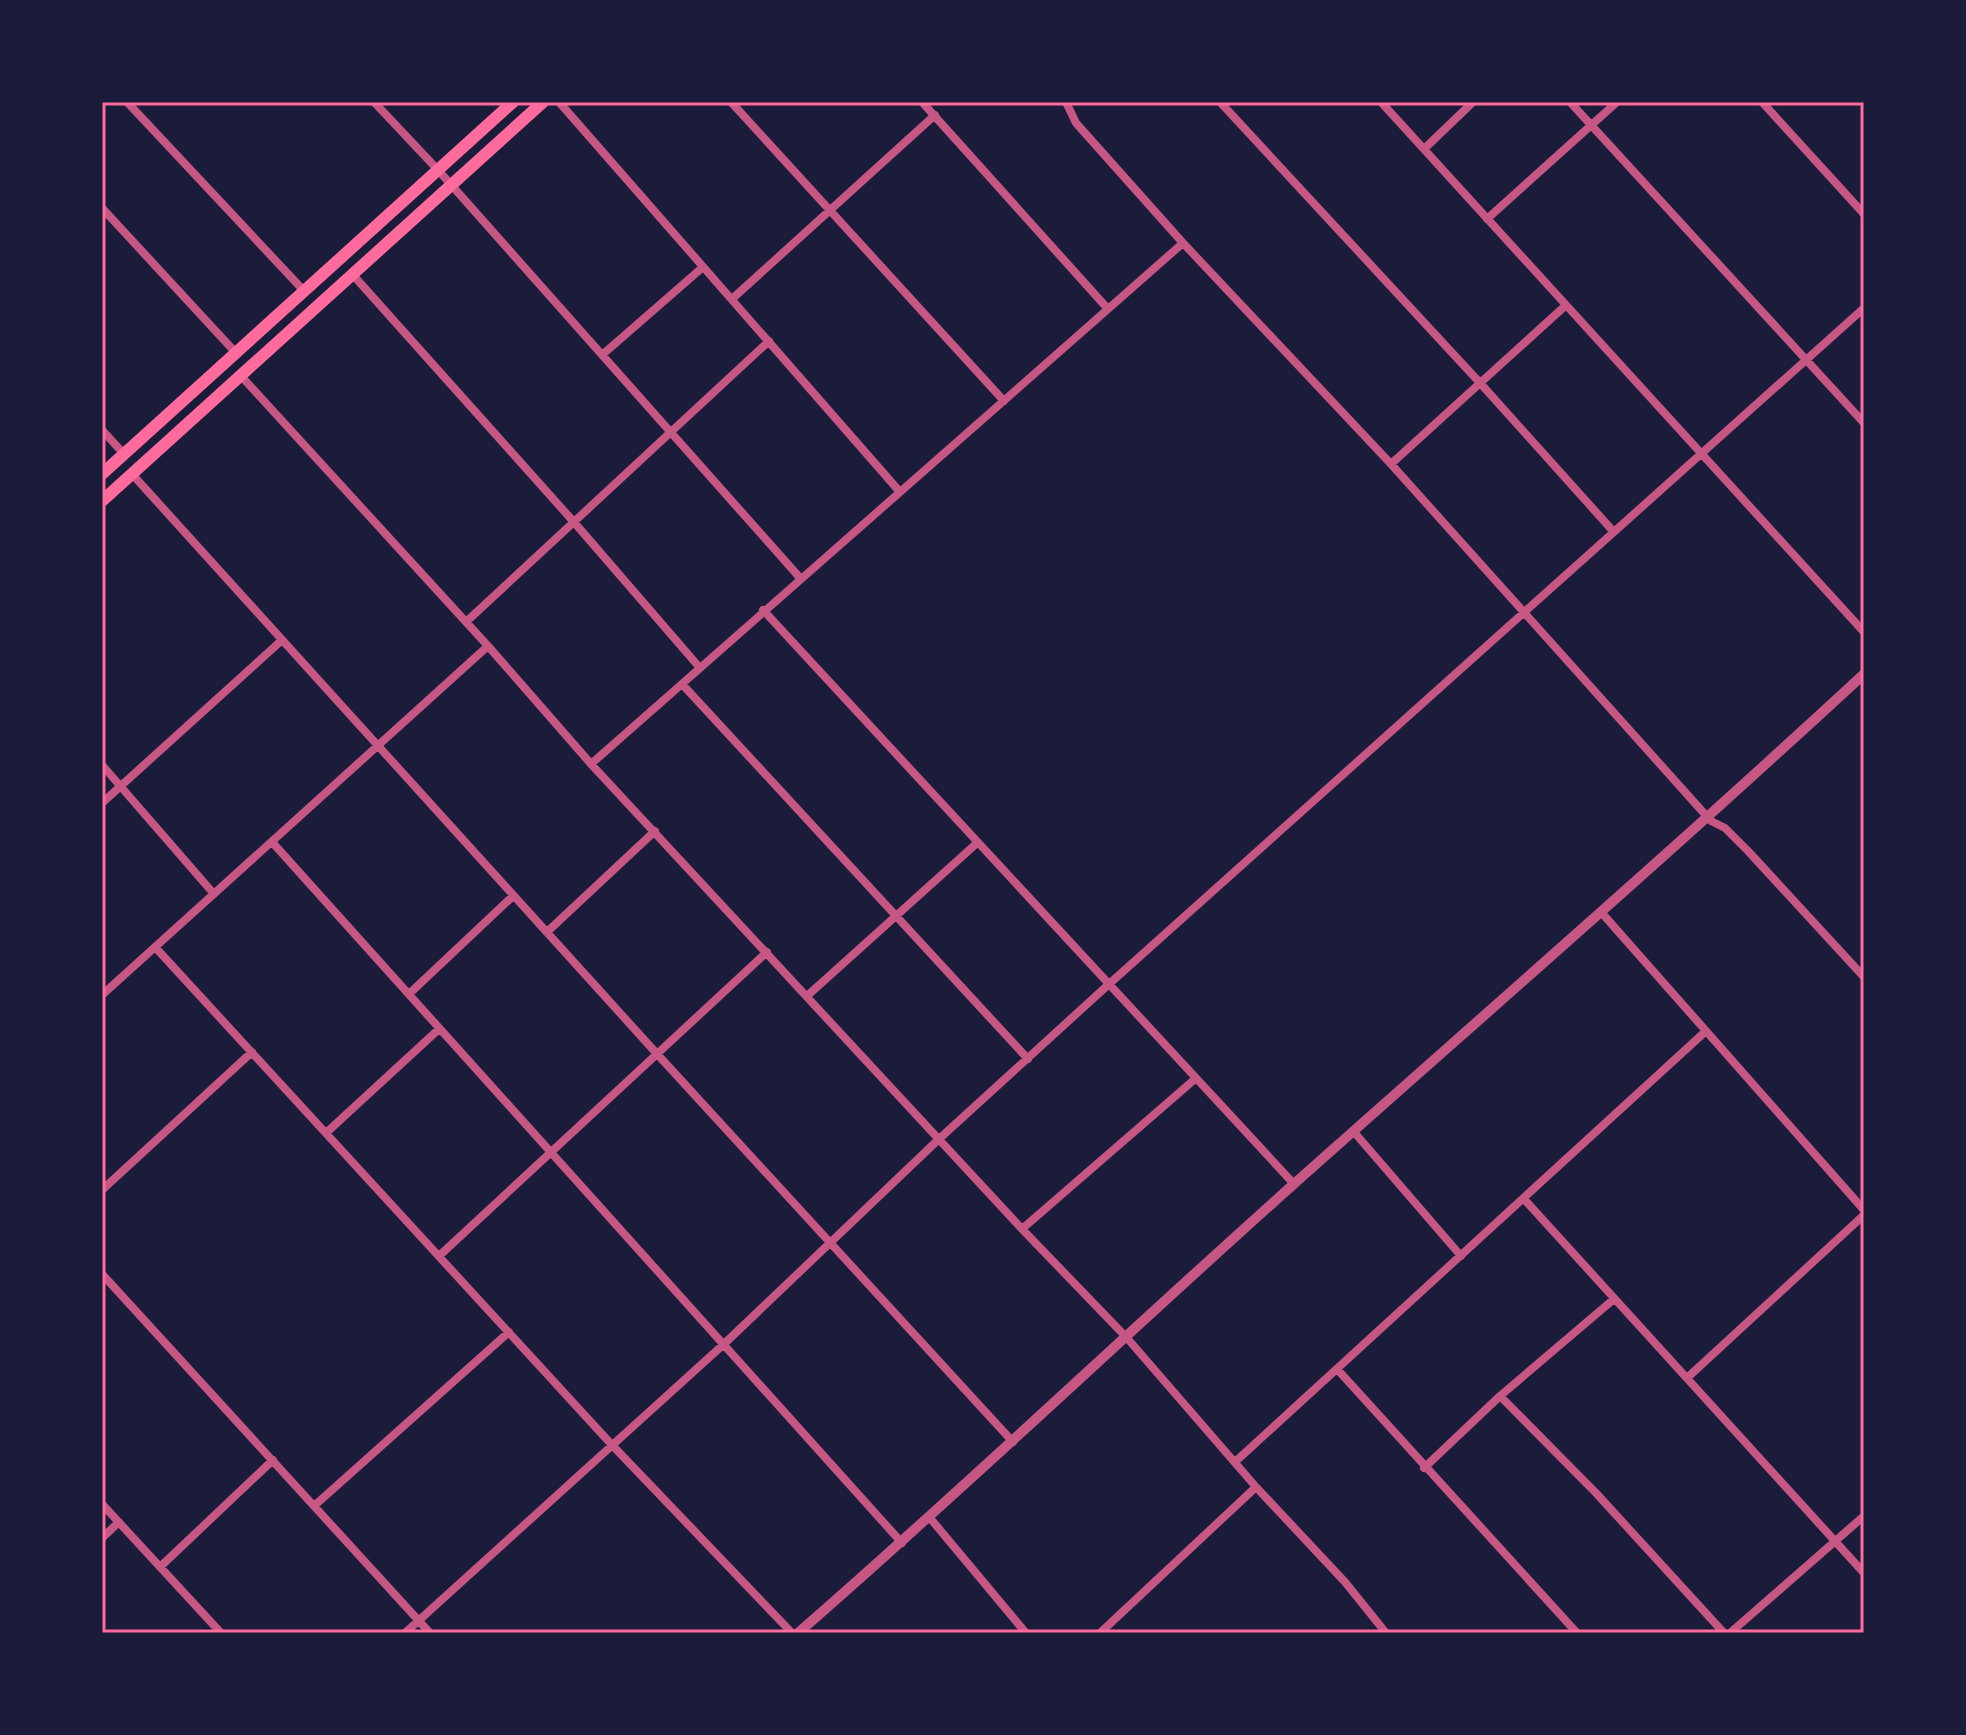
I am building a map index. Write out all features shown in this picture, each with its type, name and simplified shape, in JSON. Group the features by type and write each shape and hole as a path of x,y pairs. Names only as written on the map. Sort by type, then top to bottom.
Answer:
{"main road":[{"path":"102,474 513,102"},
{"path":"102,501 543,102"}],"street":[{"path":"127,102 305,292"},
{"path":"374,102 801,579"},
{"path":"559,102 900,492"},
{"path":"731,102 1004,401"},
{"path":"922,102 1108,309"},
{"path":"1066,102 1076,123 1183,243 1391,464 1708,818 1725,828 1748,851 1864,977"},
{"path":"1220,102 1613,531"},
{"path":"1381,102 1864,632"},
{"path":"1424,149 1473,102"},
{"path":"1570,102 1864,423"},
{"path":"1487,219 1617,102"},
{"path":"1762,102 1864,214"},
{"path":"732,299 935,115"},
{"path":"102,208 236,353"},
{"path":"591,764 1183,243"},
{"path":"602,355 703,267"},
{"path":"353,275 700,668"},
{"path":"1391,464 1565,306"},
{"path":"405,1633 724,1344 939,1139 1108,985 1864,308"},
{"path":"466,622 769,341"},
{"path":"242,377 488,646 591,764 1127,1338 1256,1487 1345,1582 1386,1633"},
{"path":"102,430 124,454"},
{"path":"132,474 1013,1442"},
{"path":"763,610 1294,1184"},
{"path":"102,803 282,640"},
{"path":"102,995 488,646"},
{"path":"798,1633 930,1518 1294,1184 1708,818 1864,674"},
{"path":"682,684 1028,1059"},
{"path":"102,765 214,894"},
{"path":"547,932 655,831"},
{"path":"272,842 902,1543"},
{"path":"807,996 977,843"},
{"path":"409,994 513,896"},
{"path":"1601,912 1864,1212 1687,1378"},
{"path":"155,947 612,1445 792,1633"},
{"path":"439,1256 767,952"},
{"path":"326,1133 439,1029"},
{"path":"1235,1462 1706,1031"},
{"path":"102,1190 252,1052"},
{"path":"1022,1229 1195,1079"},
{"path":"1354,1132 1461,1256"},
{"path":"1524,1199 1864,1573"},
{"path":"103,1277 430,1633"},
{"path":"1424,1468 1500,1396 1614,1299"},
{"path":"314,1506 509,1332"},
{"path":"1337,1369 1577,1633"},
{"path":"1500,1396 1727,1633 1864,1516"},
{"path":"160,1567 273,1460"},
{"path":"1100,1633 1256,1487"},
{"path":"102,1504 221,1633"},
{"path":"930,1518 1026,1633"},
{"path":"102,1538 119,1522"}]}
